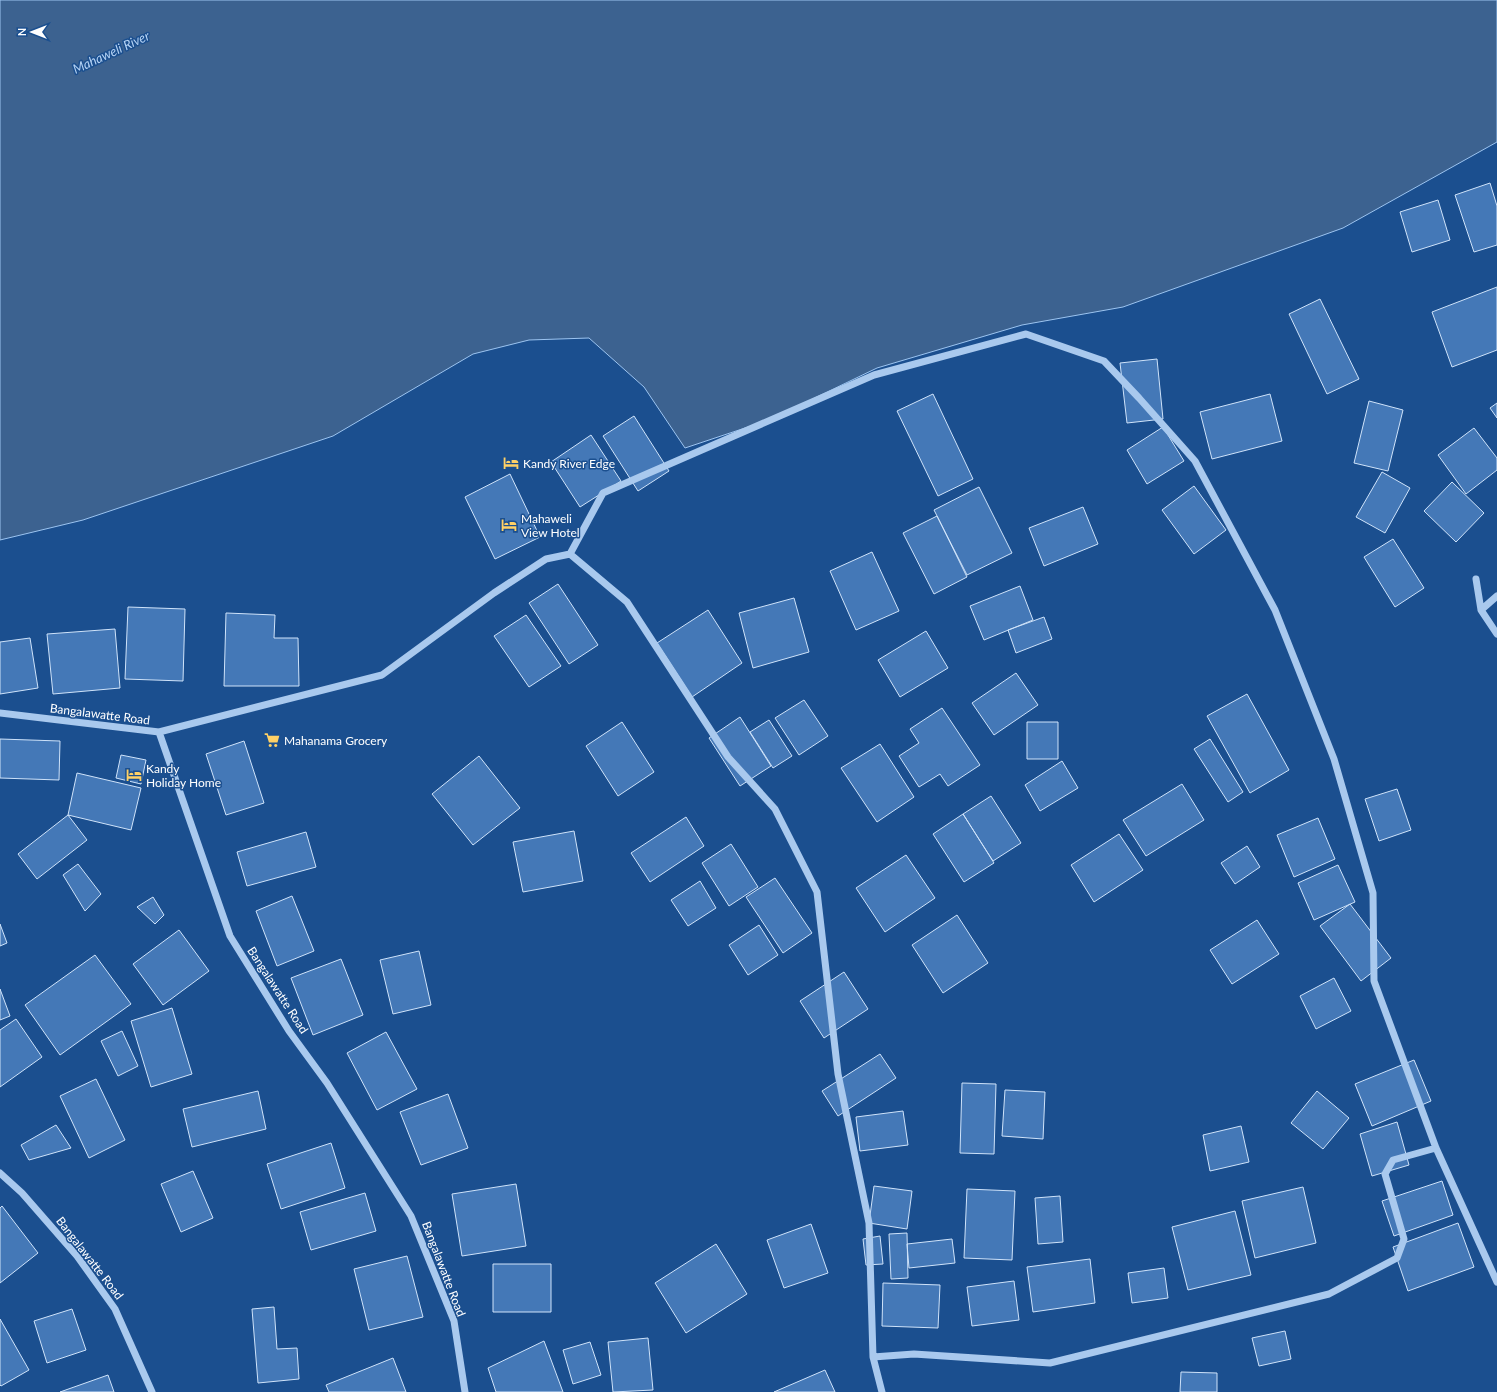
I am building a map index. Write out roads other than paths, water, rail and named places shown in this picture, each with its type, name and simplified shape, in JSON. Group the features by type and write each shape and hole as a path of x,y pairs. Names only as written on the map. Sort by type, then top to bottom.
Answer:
{"street":[{"path":"159,732 382,675 494,593 533,567 546,559 570,554 603,493 874,374 1026,334 1104,361 1195,461 1275,610 1334,759 1372,893 1374,981 1436,1148 1497,1282"},
{"path":"570,554 627,602 728,757 775,809 817,892 838,1074 869,1223 873,1357 882,1392"},
{"path":"1476,579 1481,610 1497,634"},
{"path":"1481,610 1497,596"},
{"name":"Bangalawatte Road","path":"0,713 159,732 230,936 289,1030 327,1083 412,1216 454,1321 465,1392"},
{"path":"873,1357 914,1354 1050,1363 1329,1294 1397,1258 1404,1239 1385,1174 1393,1160 1436,1148"},
{"name":"Bangalawatte Road","path":"0,1173 22,1193 76,1256 115,1309 152,1392"}],"water":[{"name":"Mahaweli River","path":"0,0 1497,0 1497,142 1343,228 1123,307 1022,325 877,368 769,420 685,448 644,387 589,338 529,340 473,354 333,436 83,520 0,540"}],"place":[{"name":"Kandy River Edge","path":"511,463"},
{"name":"Mahaweli View Hotel","path":"509,525"},
{"name":"Mahanama Grocery","path":"272,740"},
{"name":"Kandy Holiday Home","path":"134,775"}]}
